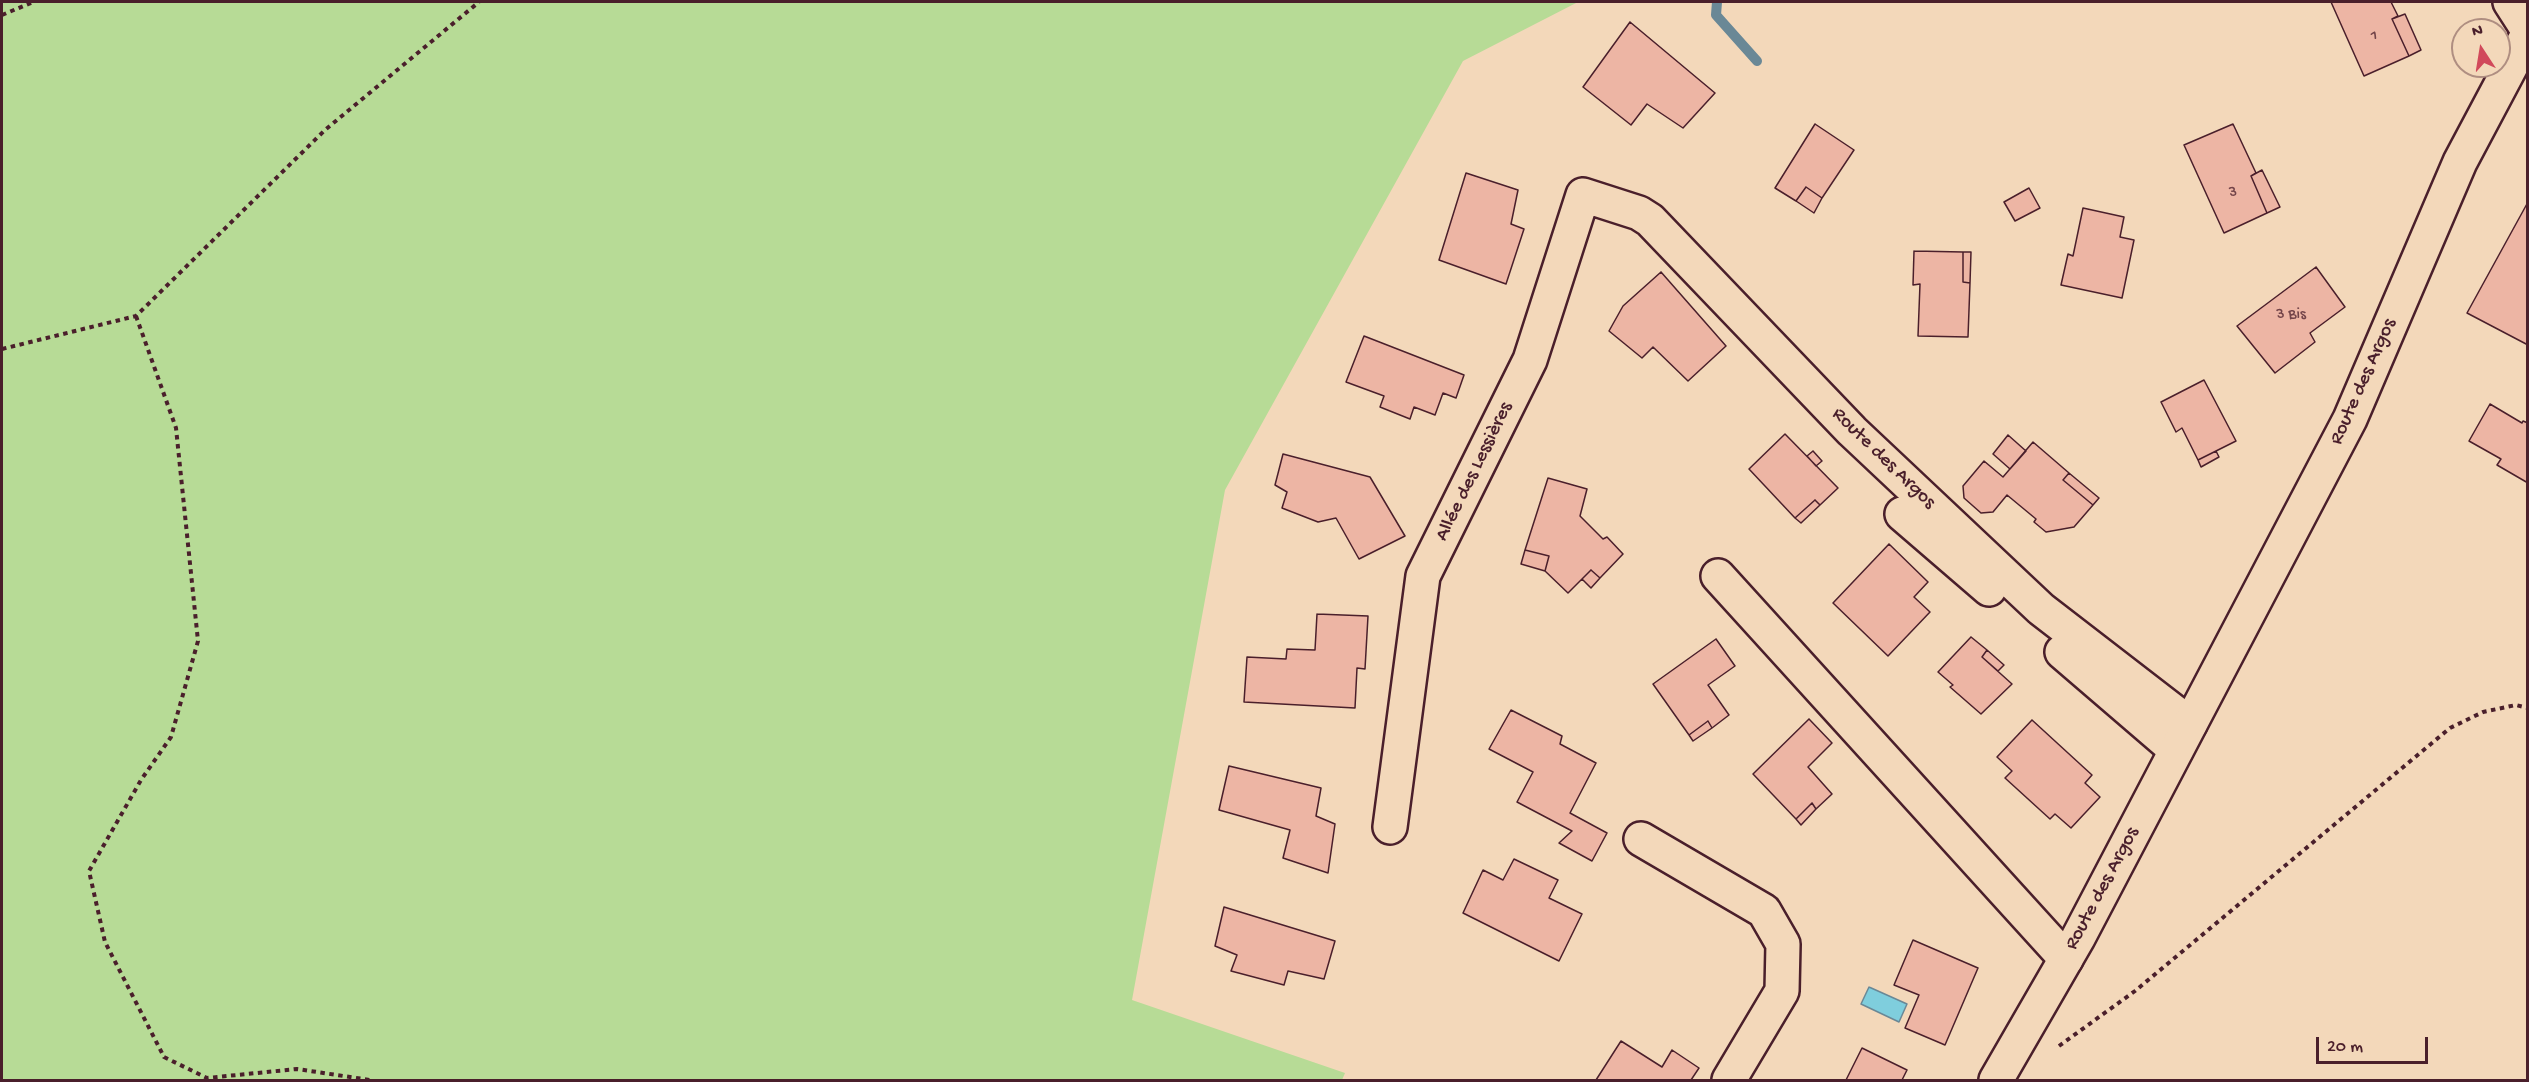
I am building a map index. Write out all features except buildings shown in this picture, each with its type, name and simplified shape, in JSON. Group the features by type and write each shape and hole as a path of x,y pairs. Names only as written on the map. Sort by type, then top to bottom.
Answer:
{"street":[{"path":"2510,2 2528,32"},
{"name":"Route des Argos","path":"1996,1080 2066,959 2350,419 2460,162 2528,32"},
{"name":"Allée des Lessières","path":"1390,827 1423,576 1530,360 1583,195 1639,213 1650,220"},
{"name":"Route des Argos","path":"1650,220 1852,431 2041,609 2183,737"},
{"path":"1902,514 2183,737"},
{"name":"Route des Argos","path":"1718,576 2066,959"},
{"path":"1641,839 1764,911 1783,945 1782,991 1729,1080"}],"path":[{"path":"2,15 33,2"},
{"path":"2,348 136,316 325,130 479,2"},
{"path":"136,316 176,428 198,641 171,736 141,780 89,871 105,942 164,1057 207,1078 297,1069 370,1080"},
{"path":"2050,1053 2135,991 2450,728 2483,712 2516,705 2528,708"}],"green space":[{"path":"2,2 1578,2 1463,61 1225,490 1132,1000 1345,1073 1342,1080 2,1080"}],"water":[{"path":"1869,987 1907,1004 1899,1022 1861,1004"}],"waterway":[{"path":"1717,2 1716,15 1757,61"}]}
